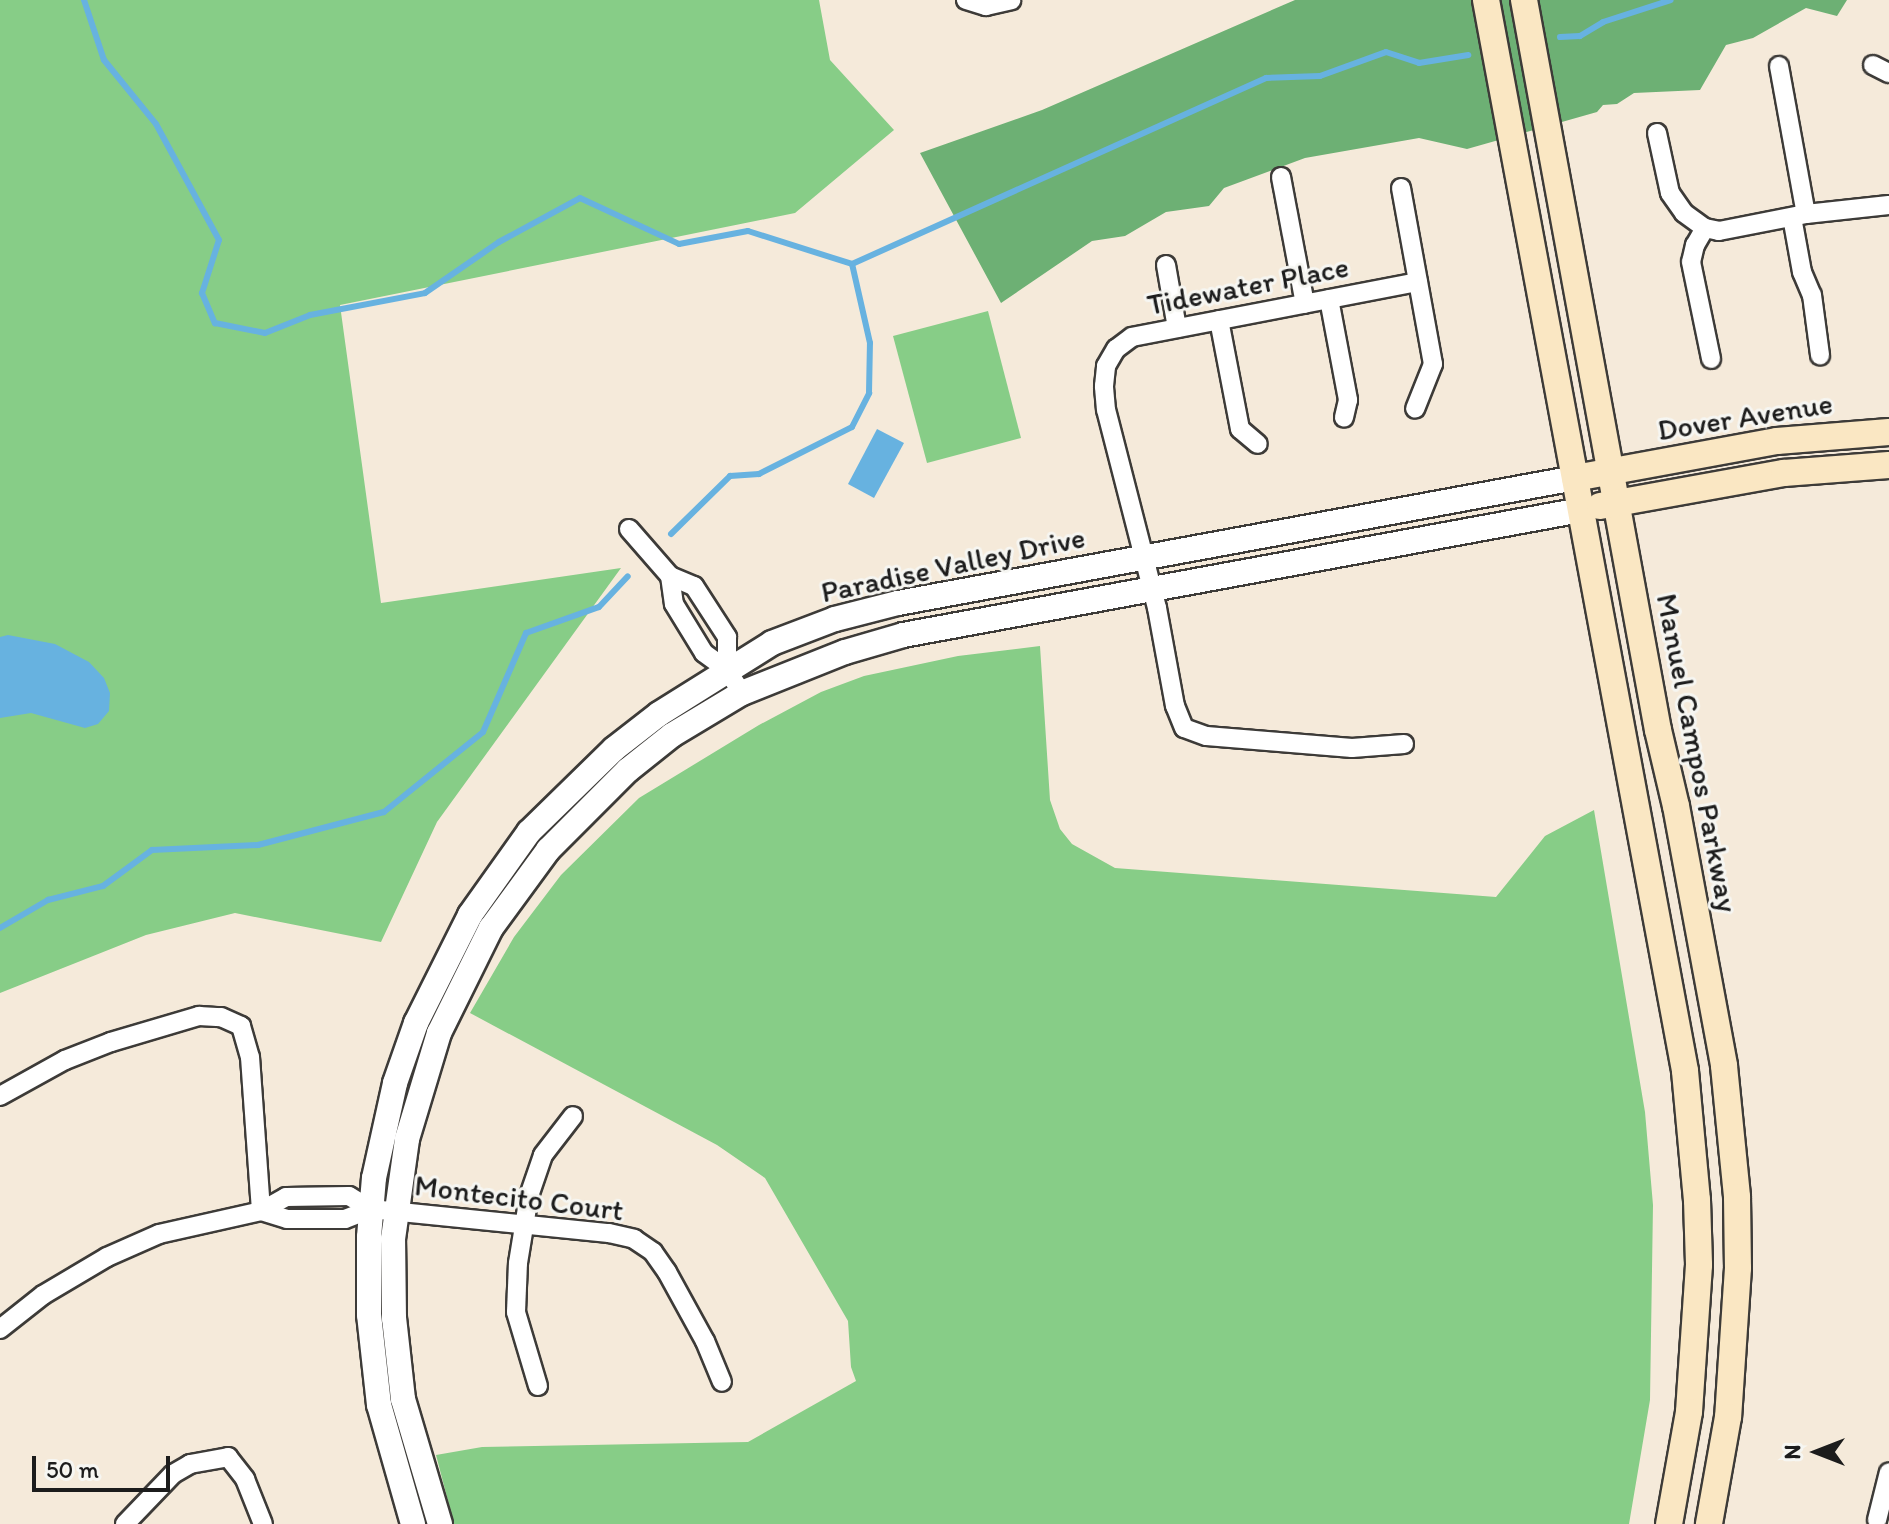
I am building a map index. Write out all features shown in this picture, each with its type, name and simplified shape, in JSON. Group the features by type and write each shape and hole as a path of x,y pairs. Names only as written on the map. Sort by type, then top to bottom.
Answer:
{"main road":[{"path":"1486,0 1685,1071 1692,1134 1699,1265 1689,1412 1669,1524"},
{"name":"Manuel Campos Parkway","path":"1524,0 1658,730 1698,924 1732,1132 1738,1268 1735,1346 1728,1417 1709,1524"},
{"name":"Dover Avenue","path":"1611,471 1777,441 1889,432"},
{"name":"Dover Avenue","path":"1616,504 1784,473 1889,465"},
{"name":"Paradise Valley Drive","path":"1575,478 1611,471"},
{"name":"Paradise Valley Drive","path":"1581,510 1616,504"}],"street":[{"path":"966,0 986,6 1011,0"},
{"path":"1779,66 1799,216 1802,272 1812,295 1820,355"},
{"path":"1657,133 1670,193 1684,213 1705,228 1719,231 1799,216 1889,205"},
{"path":"1281,177 1305,304"},
{"path":"1401,188 1433,364 1415,409"},
{"path":"1705,228 1691,253 1691,262 1711,359"},
{"path":"1166,265 1177,328"},
{"name":"Tidewater Place","path":"1404,744 1352,748 1206,736 1184,728 1175,706 1152,588 1106,410 1106,366 1116,349 1132,337 1418,282"},
{"path":"1329,299 1348,400 1344,418"},
{"path":"1219,320 1240,429 1258,444"},
{"name":"Paradise Valley Drive","path":"413,1524 379,1405 371,1349 368,1276 371,1209 382,1136 395,1083 416,1023 470,915 529,832 561,798 659,714 772,643 835,619 898,603 1575,478"},
{"name":"Paradise Valley Drive","path":"440,1524 420,1467 403,1399 393,1278 396,1212 407,1139 439,1033 491,928 548,850 628,770 682,728 742,693 845,652 903,635 1581,510"},
{"path":"629,529 670,576 694,586 727,637 727,670"},
{"path":"670,576 674,604 704,653 727,670 742,693"},
{"path":"0,1096 65,1060 111,1042 199,1016 221,1017 241,1026 250,1057 261,1211"},
{"path":"538,1386 516,1312 524,1224 543,1155 573,1116"},
{"name":"Montecito Court","path":"0,1329 43,1295 107,1257 159,1234 261,1211 286,1197 349,1196 371,1209 609,1233 634,1239 653,1252 705,1341 722,1382"},
{"path":"125,1524 173,1474 190,1464 228,1457 245,1479 263,1524"},
{"path":"1877,1520 1889,1472"}],"green space":[{"path":"0,0 819,0 830,60 894,130 795,213 340,305 381,603 621,568 437,822 381,942 235,913 146,935 0,993"},
{"path":"1295,0 1847,0 1837,16 1806,8 1753,38 1726,45 1700,90 1634,93 1617,104 1603,105 1597,112 1467,149 1419,138 1305,158 1224,188 1209,206 1166,212 1125,236 1092,241 1001,303 920,153 1042,110"},
{"path":"988,311 1021,438 927,463 893,336"},
{"path":"1040,646 1050,800 1060,829 1072,844 1115,868 1496,897 1545,836 1594,810 1645,1112 1653,1205 1650,1400 1629,1524 454,1524 436,1455 482,1447 748,1442 856,1381 851,1367 848,1321 765,1178 717,1145 470,1013 514,937 561,875 639,798 759,725 821,692 864,676 958,656"}],"water":[{"path":"877,429 904,443 874,498 848,484"},
{"path":"8,635 55,644 89,662 104,678 110,693 109,711 98,724 85,728 31,713 0,718 0,637"}],"waterway":[{"path":"84,0 104,60 156,124 219,240 202,293 215,323 265,333 310,315 425,293 499,242 580,198 679,244 748,231 852,264 1266,78 1320,76 1386,52 1419,63 1468,55"},
{"path":"1560,37 1580,36 1603,22 1671,0"},
{"path":"671,534 730,476 759,474 852,427 869,393 870,343 852,264"},
{"path":"0,928 48,900 103,886 152,850 258,845 384,812 483,732 526,633 599,607 628,576"}]}
